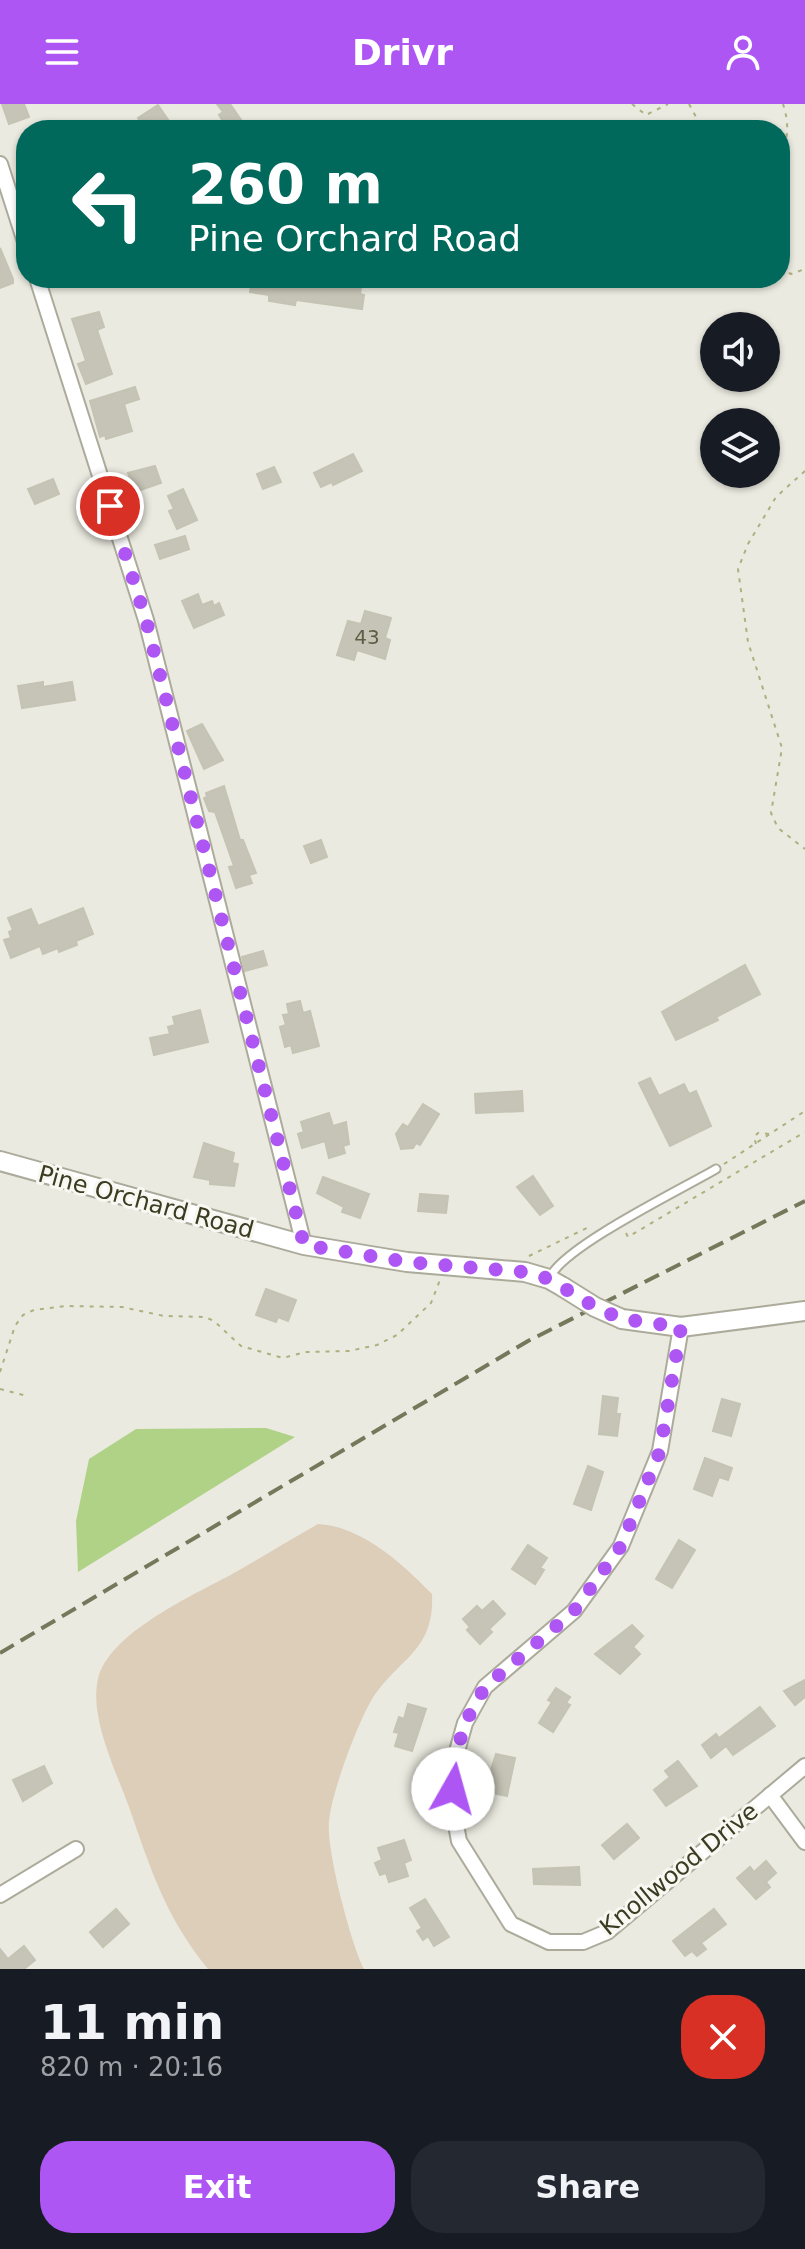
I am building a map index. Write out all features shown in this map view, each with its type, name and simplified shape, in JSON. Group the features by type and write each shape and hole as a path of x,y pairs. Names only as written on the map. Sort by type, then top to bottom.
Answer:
{"street":[{"path":"0,164 16,214"},
{"path":"40,288 146,620 304,1245"},
{"name":"Pine Orchard Road","path":"0,1161 304,1245 351,1255 514,1271 556,1283 622,1319 681,1327 805,1311"},
{"name":"Knollwood Drive","path":"681,1327 660,1451 621,1546 574,1611 485,1687 465,1723 452,1769 453,1809 459,1841 511,1924 549,1942 583,1942 607,1932 805,1766"},
{"path":"770,1795 805,1842"},
{"path":"0,1895 76,1849"}],"lane":[{"path":"556,1283 555,1266 568,1255 716,1169"}],"path":[{"path":"632,104 646,115 668,104"},
{"path":"805,471 776,497 748,544 738,569 748,642 782,748 771,813 778,828 805,849"},
{"path":"716,1169 805,1111"},
{"path":"756,1144 754,1137 758,1133 765,1131 771,1134"},
{"path":"621,1224 628,1237 805,1132"},
{"path":"527,1256 602,1220"},
{"path":"0,1372 15,1326 23,1315 65,1306 122,1307 164,1316 205,1317 214,1321 241,1346 277,1359 305,1352 349,1351 377,1345 397,1335 431,1303 440,1283 442,1266"},
{"path":"0,1389 27,1396"}],"shaded area":[{"path":"266,1428 295,1437 78,1572 76,1521 89,1459 136,1429"},
{"path":"318,1524 350,1531 380,1548 432,1594 431,1614 421,1643 371,1701 346,1760 331,1809 329,1835 335,1874 364,1969 208,1969 170,1911 152,1872 100,1727 96,1694 98,1679 105,1662 136,1630 177,1603"}],"building":[{"path":"2,104 24,104 29,117 9,124"},
{"path":"217,104 230,104 241,120 222,120 219,115 223,112"},
{"path":"158,105 168,120 139,120"},
{"path":"0,248 13,283 0,288"},
{"path":"251,288 361,288 360,294 364,295 362,309 296,300 295,305 269,301 269,295 250,292"},
{"path":"99,312 104,327 97,330 112,374 86,384 78,364 86,361 72,319"},
{"path":"135,387 139,399 124,404 132,431 106,439 105,435 100,437 90,401"},
{"path":"353,454 362,471 333,485 332,482 321,487 314,473"},
{"path":"155,466 161,483 135,492 128,473"},
{"path":"274,467 281,482 263,489 257,474"},
{"path":"53,479 59,494 35,504 28,489"},
{"path":"183,489 197,520 177,529 169,511 174,509 168,496"},
{"path":"185,536 189,549 160,559 155,545"},
{"path":"198,594 202,605 212,601 214,606 219,603 224,615 194,628 182,601"},
{"path":"365,611 391,618 385,638 390,640 385,659 357,650 354,660 337,655 348,621 361,624"},
{"path":"43,682 43,687 72,682 75,700 22,708 18,686"},
{"path":"202,724 223,760 204,769 187,731"},
{"path":"224,786 240,840 243,840 256,873 249,875 252,883 236,888 229,867 234,866 215,812 209,811 204,798 207,797 206,793"},
{"path":"321,840 327,857 311,863 304,846"},
{"path":"83,908 93,934 59,952 58,948 43,954 40,946 11,958 4,940 11,938 9,932 13,930 8,918 31,909 38,926"},
{"path":"263,951 267,965 245,971 242,957"},
{"path":"745,965 760,994 716,1017 718,1020 676,1040 662,1012"},
{"path":"300,1001 303,1013 310,1011 319,1046 293,1053 291,1045 285,1047 280,1027 286,1025 283,1015 289,1014 287,1004"},
{"path":"200,1010 208,1042 154,1055 150,1038 170,1034 168,1027 175,1025 173,1017"},
{"path":"650,1078 659,1096 684,1084 689,1094 696,1091 711,1126 670,1146 639,1083"},
{"path":"522,1091 523,1111 476,1113 475,1094"},
{"path":"423,1104 439,1114 420,1145 416,1143 413,1148 401,1149 396,1134 403,1124 408,1127"},
{"path":"329,1113 333,1126 346,1122 349,1144 343,1146 345,1153 329,1158 325,1141 302,1148 298,1134 304,1132 301,1122"},
{"path":"204,1143 234,1153 232,1163 238,1164 234,1186 210,1184 210,1180 194,1177"},
{"path":"533,1176 553,1206 540,1215 517,1187"},
{"path":"323,1177 369,1194 360,1218 342,1212 344,1207 317,1193"},
{"path":"420,1194 448,1196 446,1213 418,1211"},
{"path":"266,1289 296,1300 288,1321 278,1317 276,1322 256,1315"},
{"path":"603,1396 618,1398 616,1414 620,1414 617,1436 599,1434"},
{"path":"722,1399 740,1404 731,1436 713,1431"},
{"path":"705,1458 732,1468 728,1480 719,1477 712,1496 694,1489"},
{"path":"588,1466 603,1472 591,1510 574,1504"},
{"path":"679,1540 695,1550 672,1588 656,1579"},
{"path":"528,1545 547,1558 535,1584 512,1569"},
{"path":"493,1601 505,1614 489,1629 492,1632 480,1644 467,1630 470,1627 463,1619 477,1606 482,1611"},
{"path":"632,1625 643,1636 633,1647 640,1654 620,1674 595,1654"},
{"path":"805,1680 805,1697 795,1705 784,1691"},
{"path":"556,1688 570,1697 566,1703 570,1705 553,1732 539,1723 552,1702 548,1700"},
{"path":"408,1704 426,1709 412,1751 395,1746 399,1733 394,1732 399,1717 404,1719"},
{"path":"760,1707 775,1726 733,1755 726,1746 711,1758 702,1745 716,1734 719,1738"},
{"path":"496,1754 515,1758 507,1796 488,1792 490,1783 487,1783"},
{"path":"678,1761 697,1786 666,1806 654,1790 670,1777 665,1771"},
{"path":"44,1766 52,1783 23,1801 13,1780"},
{"path":"627,1824 639,1838 614,1859 602,1845"},
{"path":"404,1840 411,1860 404,1863 408,1876 389,1882 386,1873 380,1875 375,1863 382,1860 378,1848"},
{"path":"766,1861 776,1873 766,1882 770,1887 756,1899 737,1878 750,1867 754,1872"},
{"path":"579,1867 580,1885 534,1884 533,1869"},
{"path":"425,1899 449,1937 434,1946 428,1936 423,1940 417,1931 422,1928 410,1908"},
{"path":"116,1909 129,1924 103,1947 90,1932"},
{"path":"714,1909 726,1924 701,1943 706,1949 697,1956 692,1951 685,1956 673,1941"},
{"path":"24,1946 35,1960 24,1969 0,1969 0,1949 8,1959"}],"railway":[{"path":"0,1653 528,1341 805,1201"}],"route":[{"path":"110,506 146,620 304,1245 407,1262 525,1272 549,1279 595,1307 622,1319 681,1327 660,1451 621,1546 574,1611 485,1687 465,1723 452,1769 453,1789"}]}
